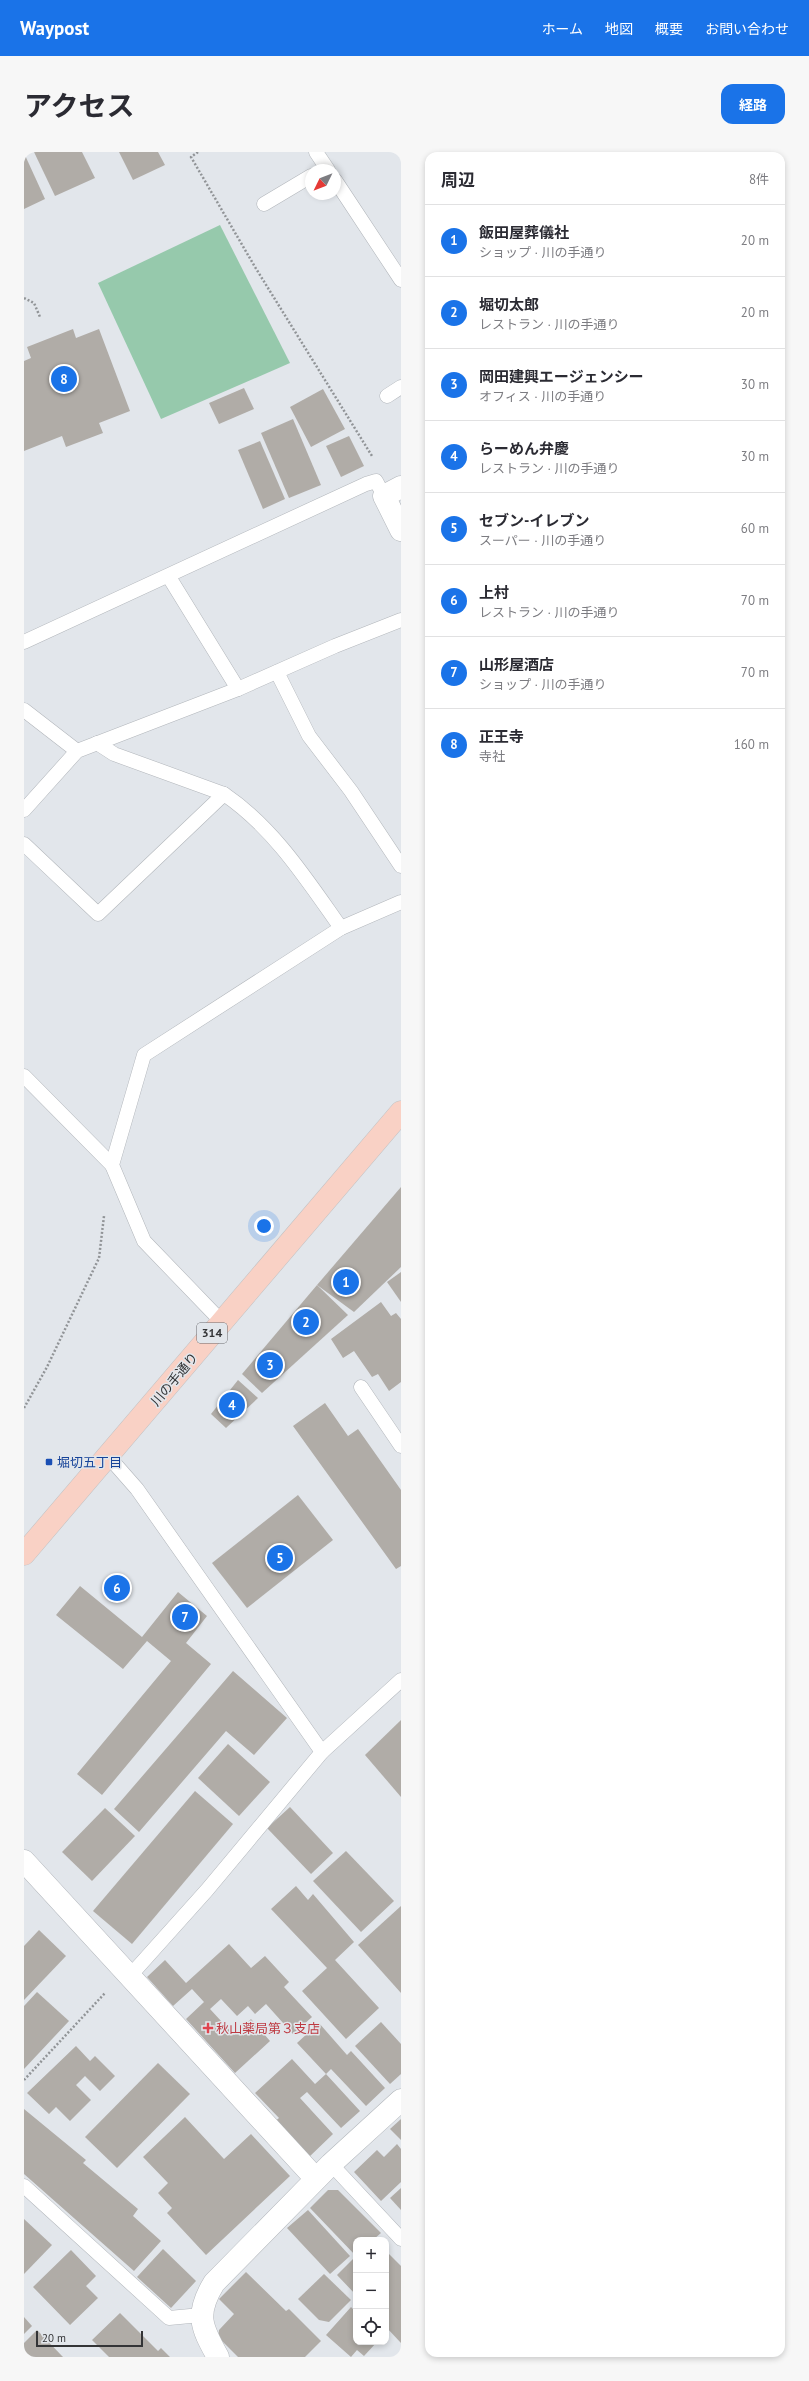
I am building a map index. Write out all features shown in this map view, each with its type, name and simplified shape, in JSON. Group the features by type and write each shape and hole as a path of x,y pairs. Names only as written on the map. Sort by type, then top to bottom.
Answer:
{"main road":[{"name":"川の手通り","path":"24,1554 401,1112"}],"street":[{"path":"387,488 401,530"},
{"path":"24,1861 127,1975 316,2179"},
{"path":"218,2357 207,2336 201,2315 204,2299 214,2283 331,2164 401,2100"}],"lane":[{"path":"316,152 322,164"},
{"path":"264,204 305,180"},
{"path":"341,189 401,280"},
{"path":"387,396 401,387"},
{"path":"24,642 169,577 387,488"},
{"path":"169,577 238,689"},
{"path":"24,810 77,751 238,689 334,646 401,620"},
{"path":"277,672 309,736 351,791 401,866"},
{"path":"24,710 77,751"},
{"path":"97,743 114,754 224,794 235,802 288,854 341,928"},
{"path":"24,844 98,914 224,794"},
{"path":"112,1165 144,1055 341,928 401,902"},
{"path":"24,1076 112,1165 144,1241 222,1322"},
{"path":"361,1387 401,1446"},
{"path":"108,1456 137,1488 322,1752"},
{"path":"127,1975 207,1890 322,1752 401,1680"},
{"path":"331,2164 401,2239"},
{"path":"24,2186 169,2318 201,2315"}],"path":[{"path":"198,152 191,157 255,267 380,469 387,488"},
{"path":"24,298 34,303 40,317"},
{"path":"24,1408 47,1367 99,1258 105,1212"},
{"path":"24,2080 127,1975"}],"green space":[{"path":"220,225 290,363 161,419 98,283"}],"building":[{"path":"34,152 82,152 95,178 55,196"},
{"path":"119,152 158,152 165,165 133,180"},
{"path":"24,153 45,199 24,209"},
{"path":"73,329 76,338 99,329 130,411 99,423 103,433 66,447 62,436 24,451 24,361 31,358 27,347"},
{"path":"244,388 254,409 219,424 209,403"},
{"path":"323,389 345,429 311,447 290,407"},
{"path":"293,419 321,485 289,498 261,433"},
{"path":"349,436 364,466 341,477 326,446"},
{"path":"260,441 285,499 263,509 238,450"},
{"path":"401,1187 401,1267 354,1312 317,1285"},
{"path":"401,1272 401,1302 387,1282"},
{"path":"317,1285 348,1315 262,1393 242,1374"},
{"path":"381,1302 391,1316 396,1313 401,1319 401,1382 389,1391 378,1374 372,1377 354,1351 343,1358 331,1339"},
{"path":"238,1380 258,1398 226,1428 211,1414"},
{"path":"325,1403 348,1436 358,1429 401,1490 401,1566 396,1569 293,1426"},
{"path":"298,1495 333,1540 247,1608 212,1563"},
{"path":"80,1586 142,1637 178,1592 207,1616 186,1643 211,1664 102,1795 77,1774 171,1661 147,1641 123,1669 56,1615"},
{"path":"233,1671 287,1718 254,1755 226,1731 139,1832 114,1809"},
{"path":"401,1720 401,1797 365,1755"},
{"path":"228,1744 270,1782 239,1816 198,1778"},
{"path":"195,1791 233,1824 132,1944 93,1911"},
{"path":"290,1807 333,1853 311,1874 267,1828"},
{"path":"105,1808 135,1836 92,1881 62,1852"},
{"path":"346,1851 394,1901 361,1932 313,1881"},
{"path":"296,1886 308,1900 313,1894 354,1942 335,1960 379,2008 346,2039 302,1991 327,1968 271,1909"},
{"path":"401,1906 401,1993 358,1945"},
{"path":"39,1930 66,1956 24,2000 24,1946"},
{"path":"229,1944 251,1968 265,1956 289,1982 284,1987 312,2017 293,2034 266,2004 255,2014 248,2006 237,2016 221,1999 210,2009 234,2035 251,2019 270,2041 235,2073 186,2019 204,2002 192,1989 173,2006 147,1977 165,1960 186,1983"},
{"path":"37,1992 69,2021 24,2069 24,2006"},
{"path":"381,2022 401,2044 401,2074 390,2084 355,2046"},
{"path":"319,2023 347,2055 351,2051 385,2088 366,2106 331,2069 326,2074 297,2043"},
{"path":"76,2046 90,2061 95,2056 115,2076 100,2091 85,2076 76,2085 91,2100 70,2121 56,2107 49,2114 27,2093"},
{"path":"292,2059 315,2084 326,2074 360,2111 341,2128 307,2092 300,2098 333,2134 308,2158 274,2122 279,2118 255,2093"},
{"path":"158,2063 190,2094 117,2168 85,2137"},
{"path":"24,2109 86,2160 83,2163 138,2209 133,2216 161,2241 134,2271 24,2174"},
{"path":"185,2117 224,2159 251,2134 290,2176 206,2255 167,2213 172,2208 158,2193 168,2183 143,2157"},
{"path":"401,2119 401,2140 390,2129"},
{"path":"397,2144 401,2149 401,2182 381,2201 354,2172 377,2150 384,2157"},
{"path":"401,2188 401,2210 390,2198"},
{"path":"328,2190 338,2190 381,2233 376,2237 353,2237 353,2253 310,2208"},
{"path":"308,2210 350,2256 330,2274 287,2228"},
{"path":"24,2219 52,2245 24,2274"},
{"path":"163,2249 196,2281 171,2308 137,2277"},
{"path":"71,2250 96,2276 86,2286 98,2298 70,2325 33,2287"},
{"path":"389,2254 401,2266 401,2343 389,2330"},
{"path":"353,2259 353,2292 337,2275"},
{"path":"246,2272 286,2311 289,2309 321,2341 305,2357 238,2357 218,2337 219,2330 234,2314 219,2299"},
{"path":"324,2274 351,2300 329,2322 319,2320 298,2299"},
{"path":"351,2307 353,2309 353,2345 374,2345 364,2356 357,2350 351,2357 326,2335"},
{"path":"120,2313 158,2351 161,2348 170,2357 109,2357 92,2340"},
{"path":"24,2317 32,2326 24,2334"},
{"path":"37,2330 63,2357 24,2357 24,2343"}],"place":[{"name":"正王寺","path":"64,379"},
{"name":"飯田屋葬儀社","path":"346,1282"},
{"name":"堀切太郎","path":"306,1322"},
{"name":"岡田建興エージェンシー","path":"270,1365"},
{"name":"らーめん弁慶","path":"232,1405"},
{"name":"堀切五丁目","path":"49,1462"},
{"name":"セブン-イレブン","path":"280,1558"},
{"name":"上村","path":"117,1588"},
{"name":"山形屋酒店","path":"185,1617"},
{"name":"秋山薬局第３支店","path":"208,2028"}]}
